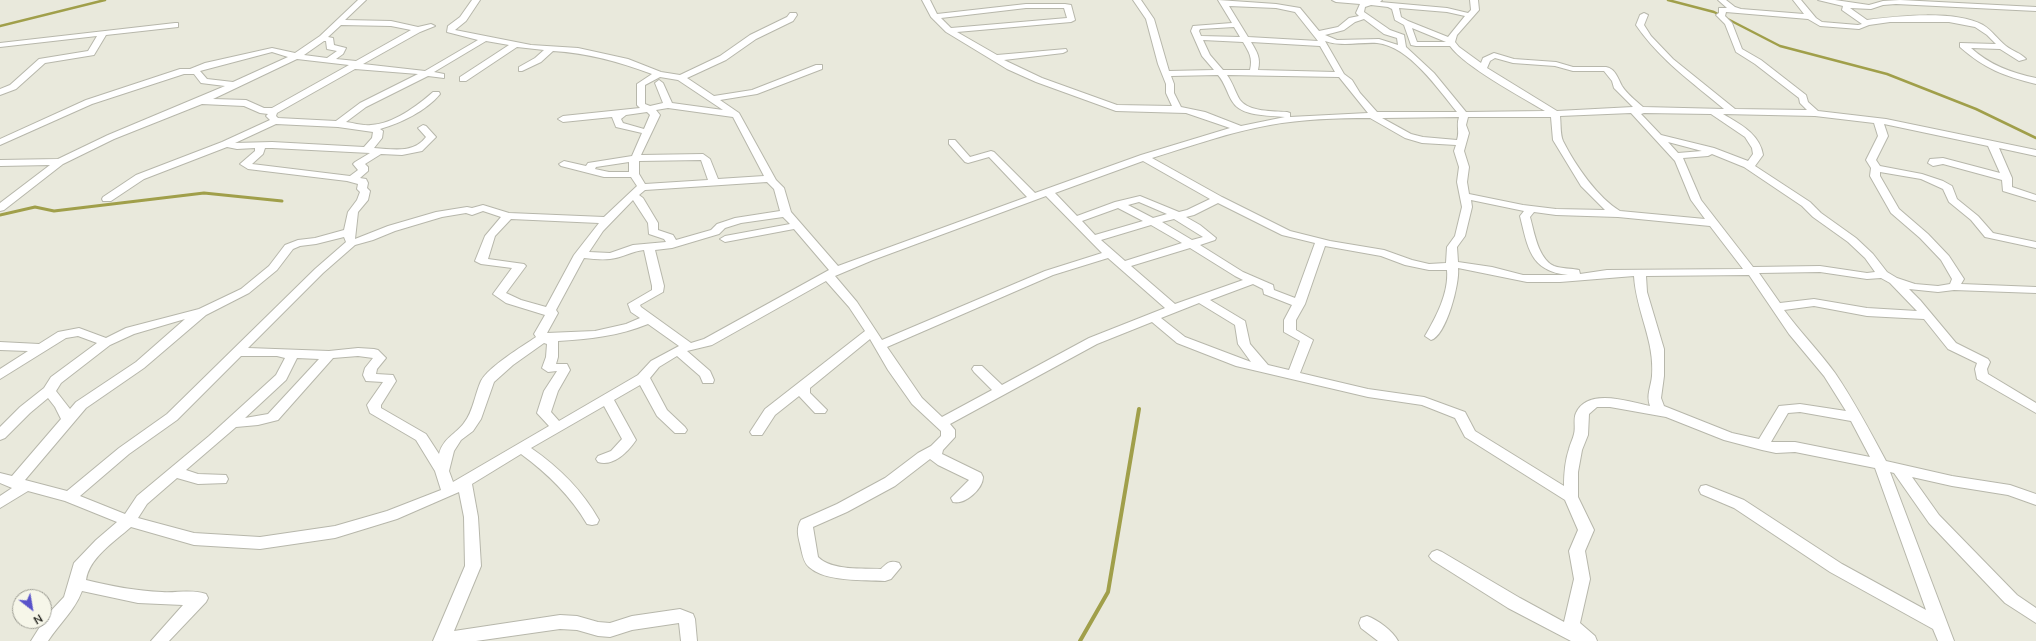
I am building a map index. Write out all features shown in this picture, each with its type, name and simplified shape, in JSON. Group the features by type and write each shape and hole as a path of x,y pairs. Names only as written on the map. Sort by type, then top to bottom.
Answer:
{"street":[{"path":"0,208 60,162 111,137 201,101 296,56 323,38 361,0"},
{"path":"476,0 463,19 451,28 451,32 516,44 578,50 610,57 659,78 668,105"},
{"path":"926,0 936,16 949,30 1010,67 1039,80 1116,108 1128,110 1178,109 1203,113 1239,128"},
{"path":"1137,0 1148,14 1170,84 1170,93 1178,109"},
{"path":"1336,0 1447,10 1469,15"},
{"path":"1402,38 1363,17 1360,14 1360,9 1368,3 1379,0 1395,8 1398,18 1412,34 1414,43 1445,44 1451,41 1453,34 1463,25 1469,15 1475,10 1474,0"},
{"path":"1722,0 1732,9 1741,11"},
{"path":"1797,0 1811,17 1820,24 1860,27 1866,23 1889,18 1953,21 1972,24 1984,28 2002,47 2022,59"},
{"path":"1822,0 1840,2 1848,6 1870,7 1876,6 1878,2"},
{"path":"1978,0 1990,7"},
{"path":"2016,0 2034,10"},
{"path":"1224,2 1254,54 1256,62 1253,72"},
{"path":"1224,2 1292,8 1297,10 1318,35 1341,75 1349,82 1356,94 1373,115 1408,136 1422,140 1462,143"},
{"path":"1878,2 2034,10"},
{"path":"1878,2 1897,16 1907,18"},
{"path":"936,16 1026,6 1064,6 1068,7 1072,20 949,30"},
{"path":"1848,6 1845,8 1866,23"},
{"path":"1811,17 1722,10 1723,14 1720,15 1728,23 1739,50 1758,62 1803,97 1804,103 1815,113"},
{"path":"644,110 641,105 641,84 659,78 676,77 723,58 738,46 790,19 792,15"},
{"path":"1644,15 1640,25 1645,33 1678,67 1733,112"},
{"path":"1318,35 1337,30 1350,23 1352,20 1363,17"},
{"path":"338,23 357,22 407,26 417,30"},
{"path":"0,45 175,25"},
{"path":"1236,25 1196,28 1194,31 1199,38 1206,56 1226,78 1236,101 1242,107 1253,111 1310,117"},
{"path":"107,199 140,177 225,144 417,30 431,26"},
{"path":"1408,28 1409,34 1402,38 1400,46 1431,75 1464,116"},
{"path":"1408,28 1429,31 1451,41 1456,49 1483,69 1555,114"},
{"path":"0,92 13,87 42,61 91,53 103,33"},
{"path":"1318,35 1336,42 1379,41 1403,49"},
{"path":"323,38 330,40 330,47 342,48 340,52 327,61"},
{"path":"338,124 363,105 427,73 482,41 482,38"},
{"path":"1199,38 1245,39 1322,44"},
{"path":"463,79 516,44"},
{"path":"2002,47 1963,45 1980,60 2010,75 2036,81"},
{"path":"522,69 538,60 551,48"},
{"path":"0,142 89,102 130,90 175,73 192,71 208,65 272,50 327,61 386,67 393,70 427,73 441,76"},
{"path":"996,58 1063,51"},
{"path":"1483,69 1486,60 1494,55 1513,61 1556,64 1573,69 1606,69 1616,80 1617,86 1637,110 1655,136 1679,160 1696,200 1752,271 1776,307 1828,374 1856,416 1880,463 1946,641"},
{"path":"712,98 754,92 819,67"},
{"path":"192,71 197,72 204,81 234,85"},
{"path":"1166,74 1253,72 1341,75"},
{"path":"676,77 712,98 736,115 771,178 779,188 786,213 832,274 837,284 872,331 918,402 948,430 948,436 936,449 923,456 890,482 842,508 806,524 804,530 808,546 813,562 819,566 845,573 885,575 893,567"},
{"path":"370,128 385,125 410,113 436,94"},
{"path":"201,101 246,103 274,116 370,128 378,131 377,138 371,151"},
{"path":"562,119 644,110 668,105 686,109 703,109 736,115"},
{"path":"642,187 634,174 634,159 654,117 652,111 644,110"},
{"path":"0,478 69,497 128,521 194,539 260,543 335,532 392,515 449,492 643,378 655,364 684,349 708,342 832,274 1144,158 1239,128 1270,122 1310,117 1373,115 1464,116 1637,110 1715,113 1815,113 1878,121 2036,153"},
{"path":"627,112 616,118 619,124 647,132"},
{"path":"1715,113 1751,138 1758,149 1758,155 1754,158 1750,167"},
{"path":"1555,114 1558,140 1585,184 1609,209 1618,214"},
{"path":"1431,336 1440,321 1454,282 1452,247 1460,236 1467,207 1462,182 1464,166 1459,151 1464,133 1461,125 1464,116"},
{"path":"1878,121 1883,136 1871,160 1876,168 1875,176 1895,211 1924,236 1945,258 1958,279 1954,287"},
{"path":"225,144 256,146 272,144 402,152 421,149 431,136 423,128"},
{"path":"1655,136 1741,161 1771,183 1812,207 1817,214 1869,256 1888,277 1916,302 1925,316 1952,346 1984,362 1981,369 1982,376 2036,409"},
{"path":"952,142 968,160 991,154 1034,198"},
{"path":"1992,144 2007,178 2007,189 2012,192 2036,198"},
{"path":"69,497 124,451 172,417 238,352 349,238 352,224 350,218 354,210 364,199 365,191 362,189 362,181 352,181 352,179 251,167 245,164 260,152 260,147 256,146"},
{"path":"352,179 363,171 363,167 358,164 376,154 371,151"},
{"path":"1675,156 1713,152"},
{"path":"590,170 590,166 598,163 634,159 703,157 706,159 714,183"},
{"path":"1144,158 1218,199 1286,233 1384,254 1409,263 1429,267 1453,265 1481,268 1502,273 1513,278 1566,279 1615,273"},
{"path":"1933,163 1933,161 1943,161 2007,178"},
{"path":"0,163 60,162"},
{"path":"564,164 618,176 634,174"},
{"path":"1876,168 1924,176 1940,182 1948,188 1950,199 1979,223 1983,232 1989,235 2036,245"},
{"path":"549,312 580,256 606,220 642,187 771,178"},
{"path":"1049,193 1093,239 1172,309"},
{"path":"632,196 639,200 653,223 653,232 669,237 672,244"},
{"path":"1464,196 1556,212 1618,214 1714,223"},
{"path":"1075,220 1119,204 1140,199 1175,215 1211,238 1124,265"},
{"path":"1093,239 1175,215 1190,213 1218,199"},
{"path":"1119,204 1192,244 1251,281 1269,288 1268,292 1299,304"},
{"path":"0,503 19,484 68,419 81,405 140,364 180,328 202,312 245,291 272,268 289,247 298,243 316,241 336,234 349,238 369,238 392,228 404,226 440,214 467,210 472,212 483,208 508,216 606,220"},
{"path":"1532,209 1525,216 1538,254 1544,265 1560,271 1593,274 1640,274 1820,269 1867,276 1888,277 1914,287 1938,289 1954,287 2036,290"},
{"path":"580,256 610,256 624,253 633,248 672,244 715,232 721,226 739,220 786,213"},
{"path":"508,216 496,226 488,241 481,261 520,266 499,294 504,298 538,307 552,313 540,334 543,338 553,343 552,357 548,368 563,367 564,370 551,391 544,413 558,428"},
{"path":"725,239 795,226"},
{"path":"1293,375 1307,340 1290,332 1290,320 1299,304 1321,241"},
{"path":"649,246 658,286 657,292 634,304 635,309 684,349 705,374 708,380"},
{"path":"881,345 1049,273 1110,254"},
{"path":"1640,274 1641,292 1658,349 1658,376 1654,398 1658,409 1729,437 1762,445 1776,448 1795,447 1880,463 1900,470 1952,481 2010,490 2036,500"},
{"path":"941,423 1093,341 1172,309 1251,281"},
{"path":"1200,299 1242,324 1244,330 1242,336 1244,344 1263,368"},
{"path":"1776,307 1790,307 1805,303 1867,312 1895,312 1925,316"},
{"path":"0,435 25,410 49,391 56,380 106,342 130,330 202,312"},
{"path":"1153,317 1181,340 1240,363 1368,393 1424,401 1460,415 1470,434 1571,497"},
{"path":"442,470 447,450 456,437 468,428 474,419 488,380 509,362 543,338 595,335 630,327 649,320"},
{"path":"757,432 760,421 780,402 804,387 872,331"},
{"path":"0,375 62,335 79,332 106,342"},
{"path":"0,346 41,348"},
{"path":"238,352 277,352 290,354 329,355 358,352 374,353 380,358 371,368 369,375 371,378 388,378 390,381 374,405 375,410 421,437 442,470 449,492"},
{"path":"39,641 54,619 71,600 77,584 80,567 101,544 128,521 142,500 232,422 281,377 291,358 290,354"},
{"path":"232,422 245,423 263,421 273,417 329,355"},
{"path":"978,369 1001,391"},
{"path":"643,378 662,413 680,430"},
{"path":"804,387 804,394 820,410"},
{"path":"49,391 61,405 68,419"},
{"path":"604,460 616,454 629,440 607,400"},
{"path":"1589,641 1571,625 1582,579 1577,551 1586,530 1571,497 1571,472 1575,450 1581,435 1582,414 1586,408 1594,403 1610,403 1666,413"},
{"path":"1762,445 1784,409 1800,408 1856,416"},
{"path":"523,449 553,470 584,504 592,520"},
{"path":"936,449 935,456 943,462 976,477 976,483 958,498"},
{"path":"1900,470 1934,519 2011,599 2036,616"},
{"path":"175,472 198,479 221,479"},
{"path":"442,640 473,566 471,517 464,482"},
{"path":"1706,490 1739,504 1836,568 1939,624"},
{"path":"1437,556 1514,603 1584,641"},
{"path":"77,584 115,594 178,599 200,598 159,641"},
{"path":"442,640 560,622 577,623 598,629 610,630 632,623 680,616 687,619 689,641"},
{"path":"1367,623 1390,641"}],"waterway":[{"path":"0,26 105,0"},
{"path":"1668,0 1714,12 1780,46 1887,74 1976,109 2036,138"},
{"path":"0,215 35,207 54,211 204,193 282,201"},
{"path":"1080,641 1108,592 1139,409"}]}
